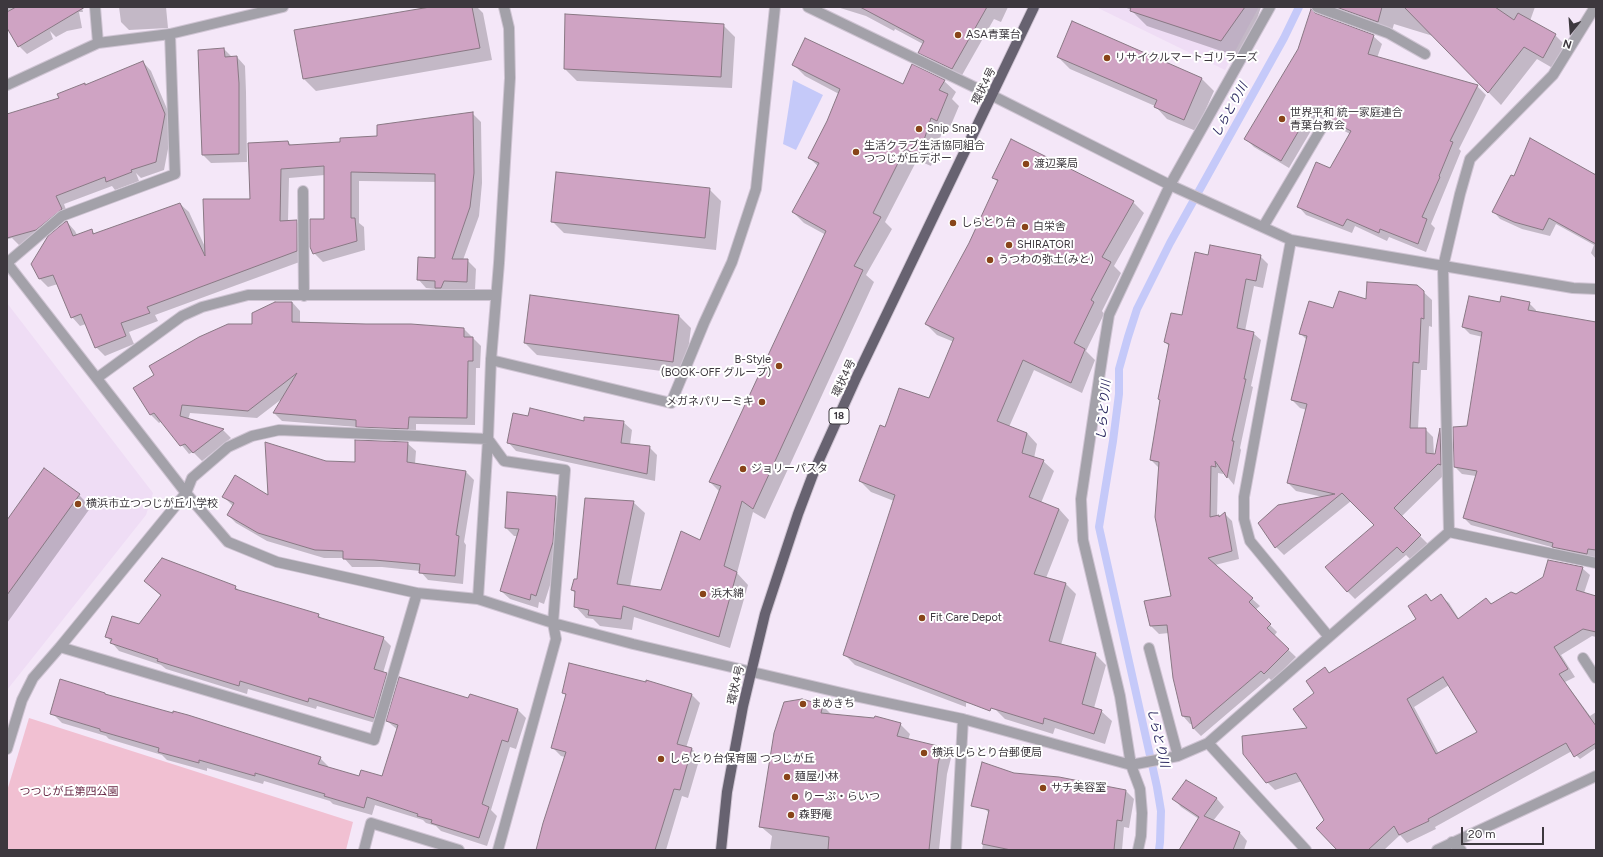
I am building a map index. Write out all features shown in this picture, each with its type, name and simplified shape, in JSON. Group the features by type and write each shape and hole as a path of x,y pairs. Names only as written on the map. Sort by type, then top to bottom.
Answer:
{"main road":[{"name":"環状4号","path":"721,850 732,759 751,672 765,614 798,514 815,469 861,369 1034,7"}],"street":[{"path":"95,7 98,43"},
{"path":"9,80 98,43 170,34 282,7"},
{"path":"478,599 488,439 491,360 499,263 510,78 509,28 504,7"},
{"path":"491,360 671,403 704,323 732,262 756,189 775,7"},
{"path":"808,7 992,96 1173,187 1292,240 1573,288 1596,289"},
{"path":"1138,850 1142,813 1140,789 1133,764 1120,696 1083,540 1080,499 1109,315 1173,187 1270,7"},
{"path":"1317,7 1388,33 1425,54"},
{"path":"170,34 175,174 62,216 7,263 186,493 228,542 277,562 417,593 478,599 553,623 751,672 963,719 1133,764 1175,756 1208,743 1448,532 1443,266 1460,194 1470,159 1553,75 1596,7"},
{"path":"1262,227 1321,129"},
{"path":"303,191 304,296"},
{"path":"1292,240 1244,497 1244,519 1250,541 1329,637"},
{"path":"97,378 182,316 202,307 248,295 496,295"},
{"path":"7,749 22,700 33,678 186,493 192,478 228,447 252,436 279,430 488,439"},
{"path":"488,439 504,461 565,470 553,623 556,639 498,850"},
{"path":"1448,532 1596,563"},
{"path":"60,647 374,740 417,593"},
{"path":"1149,648 1175,756"},
{"path":"1583,658 1596,678"},
{"path":"956,850 963,719"},
{"path":"1208,743 1306,850"},
{"path":"1437,850 1596,776"},
{"path":"364,850 371,823 459,850"},
{"path":"1452,842 1461,850"}],"shaded area":[{"path":"1096,7 1259,7 1225,70"},
{"name":"横浜市立つつじが丘小学校","path":"7,303 153,493 146,515 7,690"}],"green space":[{"name":"つつじが丘第四公園","path":"29,718 353,822 346,850 7,850 7,791"}],"water":[{"path":"793,80 823,95 796,150 783,144"}],"building":[{"path":"16,7 85,7 18,47 7,28 7,12"},
{"path":"430,7 472,7 480,48 303,79 294,30"},
{"path":"860,7 987,7 952,69 918,53 924,41"},
{"path":"1131,7 1245,7 1221,41 1130,11"},
{"path":"1336,7 1382,7 1378,22"},
{"path":"1404,7 1495,7 1514,20 1518,13 1556,34 1543,58 1524,47 1488,93"},
{"path":"1311,9 1315,13 1374,35 1368,54 1478,85 1450,141 1453,142 1439,176 1440,177 1422,217 1427,219 1418,244 1380,229 1379,233 1347,219 1343,226 1297,207 1316,162 1330,168 1351,131 1311,110 1281,161 1244,139 1298,49"},
{"path":"565,14 724,24 721,77 564,69"},
{"path":"1072,21 1202,78 1184,120 1154,107 1157,100 1057,57"},
{"path":"805,38 903,84 912,64 945,80 939,90 948,94 937,121 931,118 919,156 905,149 873,213 881,217 854,266 863,270 753,509 742,501 724,566 737,572 719,637 623,606 621,619 588,615 589,610 574,607 575,591 571,590 574,579 577,579 585,498 634,501 617,584 661,590 681,531 700,540 721,486 709,482 826,231 792,212 819,163 808,158 827,121 840,89 792,65"},
{"path":"224,48 225,57 237,56 239,83 239,154 202,155 198,50"},
{"path":"143,61 165,114 156,162 131,170 132,172 106,182 105,177 56,196 62,209 36,230 7,238 7,114 59,98 57,94 85,83 85,85"},
{"path":"473,112 474,173 470,207 452,259 468,259 467,282 444,281 441,288 435,288 435,281 417,280 418,257 435,258 435,174 351,172 351,218 355,218 357,241 313,254 310,247 310,219 324,219 324,166 281,169 280,221 297,220 297,251 147,307 150,313 121,323 126,336 95,348 81,314 71,318 53,275 39,279 31,264 48,236 67,221 73,236 92,229 93,234 180,203 205,256 203,199 250,199 248,143 288,141 289,145 340,142 340,138 377,136 377,125"},
{"path":"1530,138 1596,175 1596,244 1549,218 1543,230 1514,222 1492,212 1511,175 1514,176"},
{"path":"1011,139 1134,201 1102,257 1111,262 1091,300 1094,302 1074,343 1085,349 1071,383 1023,360 997,421 1027,433 1022,453 1044,460 1029,497 1059,509 1034,574 1066,583 1049,641 1096,653 1082,704 1102,710 1094,734 1044,718 1043,724 991,708 990,711 843,655 895,495 859,481 880,425 885,427 899,388 929,398 954,338 925,324 969,243 998,180 992,178"},
{"path":"556,172 710,188 705,238 551,222"},
{"path":"1210,245 1261,255 1256,281 1246,279 1237,328 1254,332 1244,379 1246,379 1232,441 1234,441 1227,478 1215,461 1216,467 1211,466 1210,517 1219,515 1219,517 1225,512 1232,551 1208,558 1253,598 1249,602 1271,624 1267,628 1289,649 1264,674 1261,671 1193,729 1190,717 1182,716 1173,678 1167,625 1150,626 1144,601 1171,596 1155,517 1159,462 1150,460 1160,400 1158,399 1169,344 1164,342 1171,313 1182,315 1195,252 1208,255"},
{"path":"1367,282 1417,285 1424,291 1424,319 1421,318 1419,363 1413,362 1410,428 1426,428 1426,453 1435,454 1440,428 1441,465 1438,464 1394,508 1421,535 1403,553 1397,547 1347,592 1325,567 1374,525 1342,493 1275,548 1258,523 1278,505 1335,494 1287,483 1307,404 1291,400 1307,336 1299,334 1309,301 1333,308 1339,291 1366,299"},
{"path":"530,295 679,315 673,362 524,343"},
{"path":"1469,296 1500,302 1501,296 1530,302 1528,310 1596,322 1596,550 1588,549 1587,554 1552,547 1553,543 1463,518 1477,471 1454,467 1453,427 1467,426 1482,332 1462,327"},
{"path":"275,302 292,302 292,322 411,324 464,328 464,337 473,337 473,361 468,361 467,418 409,417 408,429 356,427 356,420 273,413 297,373 248,411 182,405 180,416 224,429 193,453 185,444 180,446 154,413 150,415 133,388 154,375 149,366 199,337 228,324 252,324 252,313"},
{"path":"530,408 584,421 584,417 624,421 621,443 650,446 647,474 507,443 513,413 528,416"},
{"path":"355,440 408,442 407,462 466,471 456,535 459,536 455,576 419,573 420,564 343,559 343,551 315,550 258,533 227,515 234,503 222,497 235,475 268,495 265,442 326,461 355,462"},
{"path":"44,468 80,494 7,595 7,520"},
{"path":"507,492 556,496 553,542 536,596 531,594 530,600 500,591 519,529 505,528"},
{"path":"162,558 236,586 235,589 319,614 318,617 384,637 374,669 387,673 374,718 309,698 308,702 240,681 239,686 157,661 158,659 110,643 112,639 105,637 112,616 139,624 161,595 144,581"},
{"path":"1548,560 1583,567 1576,590 1596,596 1596,632 1583,629 1554,647 1568,669 1559,674 1596,726 1596,743 1574,757 1566,743 1428,819 1429,821 1399,835 1394,826 1368,850 1337,850 1316,828 1324,820 1296,773 1266,783 1243,754 1242,736 1307,728 1293,709 1314,693 1306,681 1325,667 1329,673 1416,619 1408,606 1426,594 1431,601 1441,594 1458,619 1486,598 1491,604 1511,592 1516,594 1543,577","holes":["1443,677 1477,732 1436,754 1407,699"]},
{"path":"569,663 646,682 646,680 692,694 677,744 692,748 680,790 674,789 655,850 536,850 543,823 566,752 551,748 566,694 562,693"},
{"path":"399,677 468,698 470,694 518,709 508,742 502,740 482,804 489,807 479,838 431,823 432,820 417,816 418,814 367,797 364,808 324,796 325,794 255,773 255,776 199,760 199,763 158,752 159,748 100,731 100,729 50,714 60,679 105,694 173,713 173,711 188,715 321,757 318,764 359,776 361,770 382,776 398,725 386,721"},
{"path":"802,699 823,705 821,713 874,718 875,716 901,723 897,736 942,747 938,764 929,850 828,850 829,837 759,827 774,733 784,702"},
{"path":"982,762 1014,773 1059,777 1126,790 1122,821 1117,820 1114,850 1011,850 982,844 989,810 971,806"},
{"path":"1186,780 1217,798 1204,816 1240,832 1233,850 1179,850 1199,817 1172,799"}],"waterway":[{"name":"しらとり川","path":"1159,850 1161,811 1157,787 1099,527 1119,394 1119,369 1137,309 1170,243 1284,38 1299,7"}],"place":[{"name":"ASA青葉台","path":"958,35"},
{"name":"リサイクルマートゴリラーズ","path":"1107,58"},
{"name":"世界平和 統一家庭連合 青葉台教会","path":"1282,119"},
{"name":"Snip Snap","path":"919,129"},
{"name":"生活クラブ生活協同組合 つつじが丘デポー","path":"856,152"},
{"name":"渡辺薬局","path":"1026,164"},
{"name":"しらとり台","path":"953,223"},
{"name":"白栄舎","path":"1025,227"},
{"name":"SHIRATORI","path":"1009,245"},
{"name":"うつわの弥土(みと)","path":"990,260"},
{"name":"B-Style (BOOK-OFF グループ)","path":"779,366"},
{"name":"メガネパリーミキ","path":"762,402"},
{"name":"ジョリーパスタ","path":"743,469"},
{"name":"横浜市立つつじが丘小学校","path":"78,504"},
{"name":"浜木綿","path":"703,594"},
{"name":"Fit Care Depot","path":"922,618"},
{"name":"まめきち","path":"803,704"},
{"name":"横浜しらとり台郵便局","path":"924,753"},
{"name":"しらとり台保育園 つつじが丘","path":"661,759"},
{"name":"麺屋小林","path":"787,777"},
{"name":"サチ美容室","path":"1043,788"},
{"name":"りーぷ・らいつ","path":"795,797"},
{"name":"森野庵","path":"791,815"}]}
